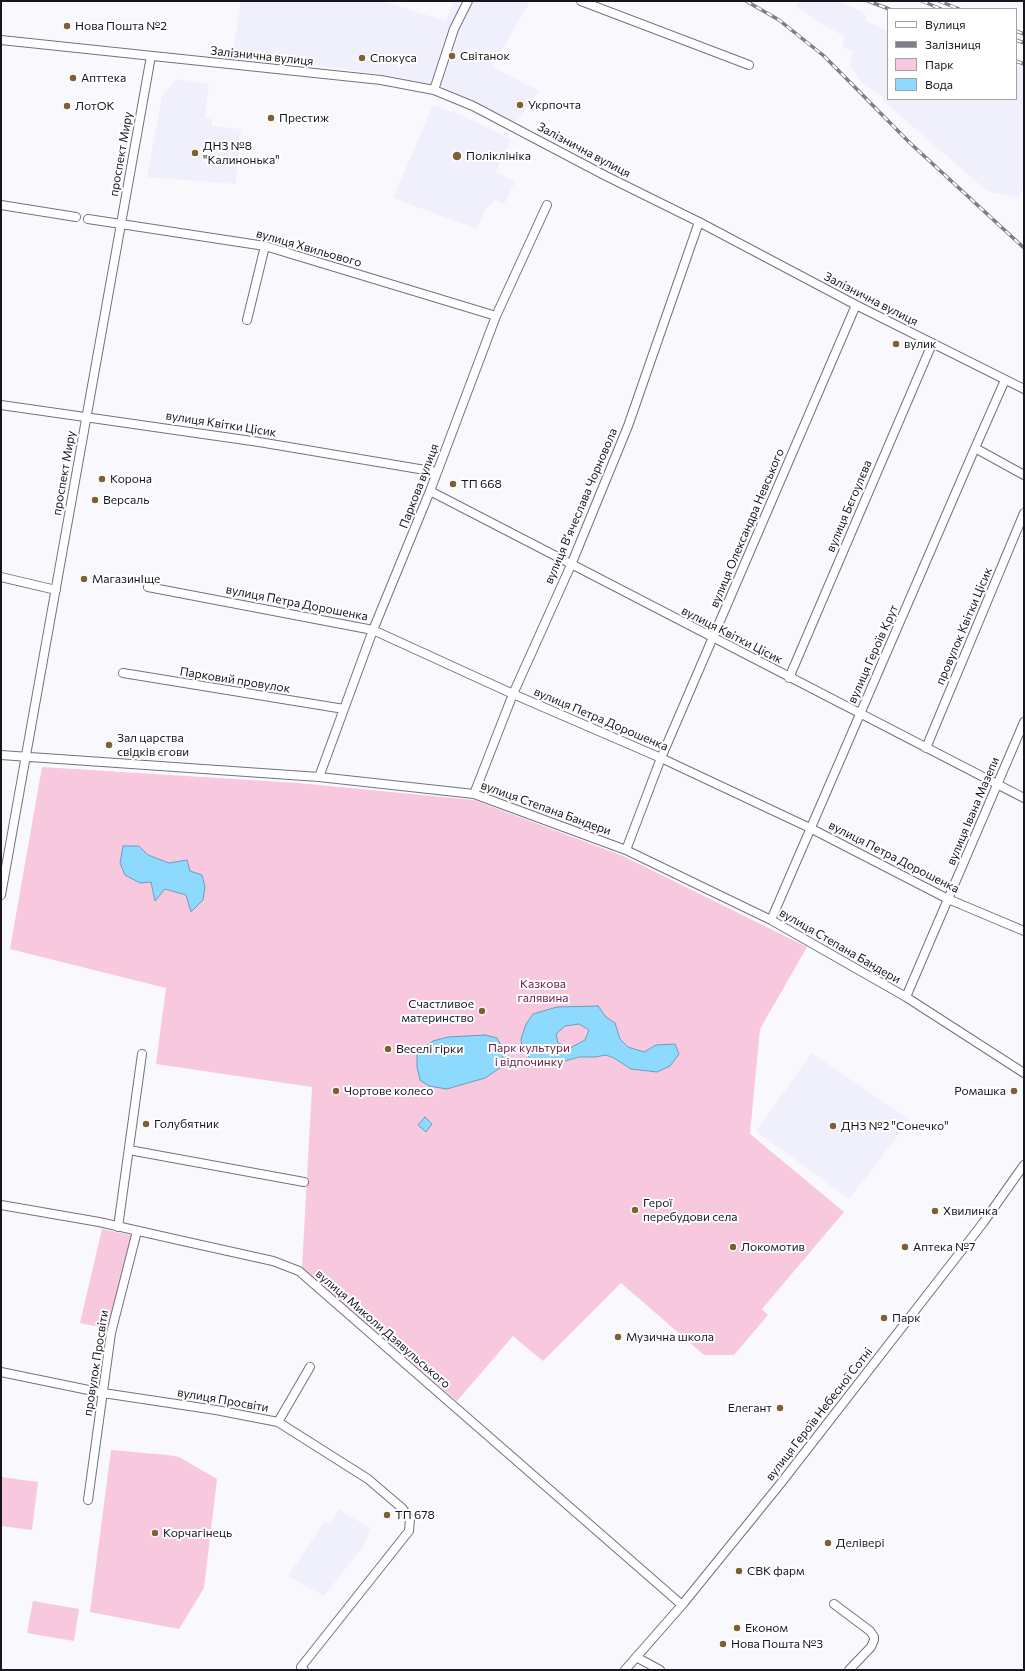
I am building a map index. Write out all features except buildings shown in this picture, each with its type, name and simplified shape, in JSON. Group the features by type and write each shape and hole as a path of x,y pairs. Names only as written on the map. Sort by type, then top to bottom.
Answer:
{"street":[{"path":"434,90 454,30 468,1"},
{"path":"581,1 749,65"},
{"name":"Залізнична вулиця","path":"1,40 381,80 434,90 473,106 606,176 699,222 856,305 1024,389"},
{"name":"проспект Миру","path":"1,895 27,758 151,56"},
{"path":"1,205 76,217"},
{"name":"Паркова вулиця","path":"319,778 373,630 430,491 496,316 547,205"},
{"name":"вулиця Хвильового","path":"88,219 265,246 496,316"},
{"name":"вулиця Вʼячеслава Чорновола","path":"474,794 513,694 571,565 628,426 699,222"},
{"path":"247,320 265,246"},
{"name":"вулиця Олександра Невського","path":"626,850 661,758 856,305"},
{"name":"вулиця Бєгоулєва","path":"789,678 932,344"},
{"name":"вулиця Героїв Крут","path":"771,920 1005,380"},
{"name":"вулиця Квітки Цісик","path":"1,404 267,443 437,472"},
{"path":"975,448 1024,475"},
{"name":"вулиця Квітки Цісик","path":"430,491 789,678 1024,798"},
{"name":"провулок Квітки Цісик","path":"926,748 1024,513"},
{"path":"1,577 56,590"},
{"name":"вулиця Петра Дорошенка","path":"148,587 373,630 513,694 661,758 810,828 948,899 1024,932"},
{"name":"Парковий провулок","path":"123,673 344,709"},
{"name":"вулиця Івана Мазепи","path":"906,998 1024,722"},
{"name":"вулиця Степана Бандери","path":"1,756 319,778 474,794 626,850 771,920 906,998 1024,1073"},
{"path":"118,1227 142,1054"},
{"path":"129,1150 304,1182"},
{"name":"вулиця Героїв Небесної Сотні","path":"625,1670 682,1605 781,1483 982,1223 1024,1165"},
{"name":"вулиця Миколи Дзявульського","path":"1,1205 118,1227 273,1261 299,1271 682,1605"},
{"name":"провулок Просвіти","path":"88,1500 111,1333 137,1231"},
{"path":"278,1422 310,1367"},
{"name":"вулиця Просвіти","path":"1,1372 103,1393 216,1410 278,1422 368,1479 402,1508 410,1519 409,1531 302,1668"},
{"path":"834,1604 870,1631 874,1636 871,1647 849,1670"},
{"path":"636,1657 660,1670"}],"shaded area":[{"path":"241,1 382,1 446,21 454,1 530,1 493,67 539,91 516,122 440,86 394,76 232,54"},
{"path":"799,1 836,1 865,13 866,21 887,31 887,100 1017,100 1017,64 1024,67 1024,187 1018,198 987,191 883,101 884,98 863,84 849,65 853,51 842,46 845,37 822,24 796,6"},
{"name":"ДНЗ №8 \"Калинонька\"","path":"177,79 209,84 205,118 212,119 212,126 241,129 236,184 147,177 162,96"},
{"name":"Поліклініка","path":"433,105 463,116 511,139 496,172 515,182 504,204 495,200 485,210 477,229 393,198"},
{"name":"ДНЗ №2 \"Сонечко\"","path":"812,1053 910,1120 849,1199 756,1131"},
{"path":"338,1509 370,1528 365,1544 324,1596 288,1576 325,1521 330,1525"}],"green space":[{"name":"Парк культури і відпочинку","path":"42,767 298,783 474,800 623,856 807,947 760,1029 750,1134 844,1212 762,1309 768,1315 734,1355 704,1355 621,1283 543,1361 513,1336 457,1401 302,1268 312,1087 156,1064 166,988 10,949"},
{"path":"102,1229 130,1235 132,1240 110,1329 80,1323"},
{"name":"Корчагінець","path":"111,1450 179,1457 217,1479 204,1588 179,1629 90,1612"},
{"path":"1,1477 38,1482 32,1530 1,1526"},
{"path":"33,1601 79,1609 74,1641 27,1633"}],"water":[{"path":"123,846 139,846 148,855 169,863 187,860 190,871 202,875 205,887 203,900 191,912 186,895 165,889 155,901 151,882 140,883 125,875 120,863"},
{"path":"598,1006 606,1017 615,1023 620,1039 628,1047 644,1052 656,1045 675,1044 679,1054 670,1066 657,1072 631,1069 614,1058 606,1055 579,1057 551,1065 542,1061 535,1065 522,1048 521,1039 526,1024 533,1014 557,1007","holes":["579,1024 589,1030 585,1040 570,1048 558,1043 556,1034 565,1026"]},
{"path":"485,1035 497,1038 502,1047 503,1056 500,1068 485,1078 447,1089 429,1086 420,1080 417,1067 417,1055 423,1048 433,1041 448,1037"},
{"path":"425,1117 432,1124 426,1132 418,1125"}],"railway":[{"path":"746,1 779,20 824,56 910,143 1024,248"},
{"path":"868,1 887,8"},
{"path":"922,1 939,8"},
{"path":"939,1 956,8"},
{"path":"1017,31 1024,34"},
{"path":"1017,40 1024,43"},
{"path":"1017,61 1024,64"}],"place":[{"name":"Нова Пошта №2","path":"67,26"},
{"name":"Світанок","path":"452,56"},
{"name":"Спокуса","path":"362,58"},
{"name":"Апттека","path":"73,78"},
{"name":"Укрпочта","path":"520,105"},
{"name":"ЛотОК","path":"67,106"},
{"name":"Престиж","path":"271,118"},
{"name":"ДНЗ №8 \"Калинонька\"","path":"195,153"},
{"name":"Поліклініка","path":"457,156"},
{"name":"вулик","path":"896,344"},
{"name":"Корона","path":"102,479"},
{"name":"ТП 668","path":"453,484"},
{"name":"Версаль","path":"95,500"},
{"name":"МагазинІще","path":"84,579"},
{"name":"Зал царства свідків єгови","path":"109,745"},
{"name":"Счастливое материнство","path":"482,1011"},
{"name":"Веселі гірки","path":"388,1049"},
{"name":"Чортове колесо","path":"336,1091"},
{"name":"Ромашка","path":"1014,1091"},
{"name":"Голубятник","path":"146,1124"},
{"name":"ДНЗ №2 \"Сонечко\"","path":"833,1126"},
{"name":"Герої перебудови села","path":"635,1210"},
{"name":"Хвилинка","path":"935,1211"},
{"name":"Локомотив","path":"733,1247"},
{"name":"Аптека №7","path":"905,1247"},
{"name":"Парк","path":"884,1318"},
{"name":"Музична школа","path":"618,1337"},
{"name":"Елегант","path":"780,1408"},
{"name":"ТП 678","path":"387,1515"},
{"name":"Корчагінець","path":"155,1533"},
{"name":"Делівері","path":"828,1543"},
{"name":"СВК фарм","path":"739,1571"},
{"name":"Економ","path":"737,1628"},
{"name":"Нова Пошта №3","path":"723,1644"}],"park label":[{"name":"Казкова галявина","path":"543,991"}]}
